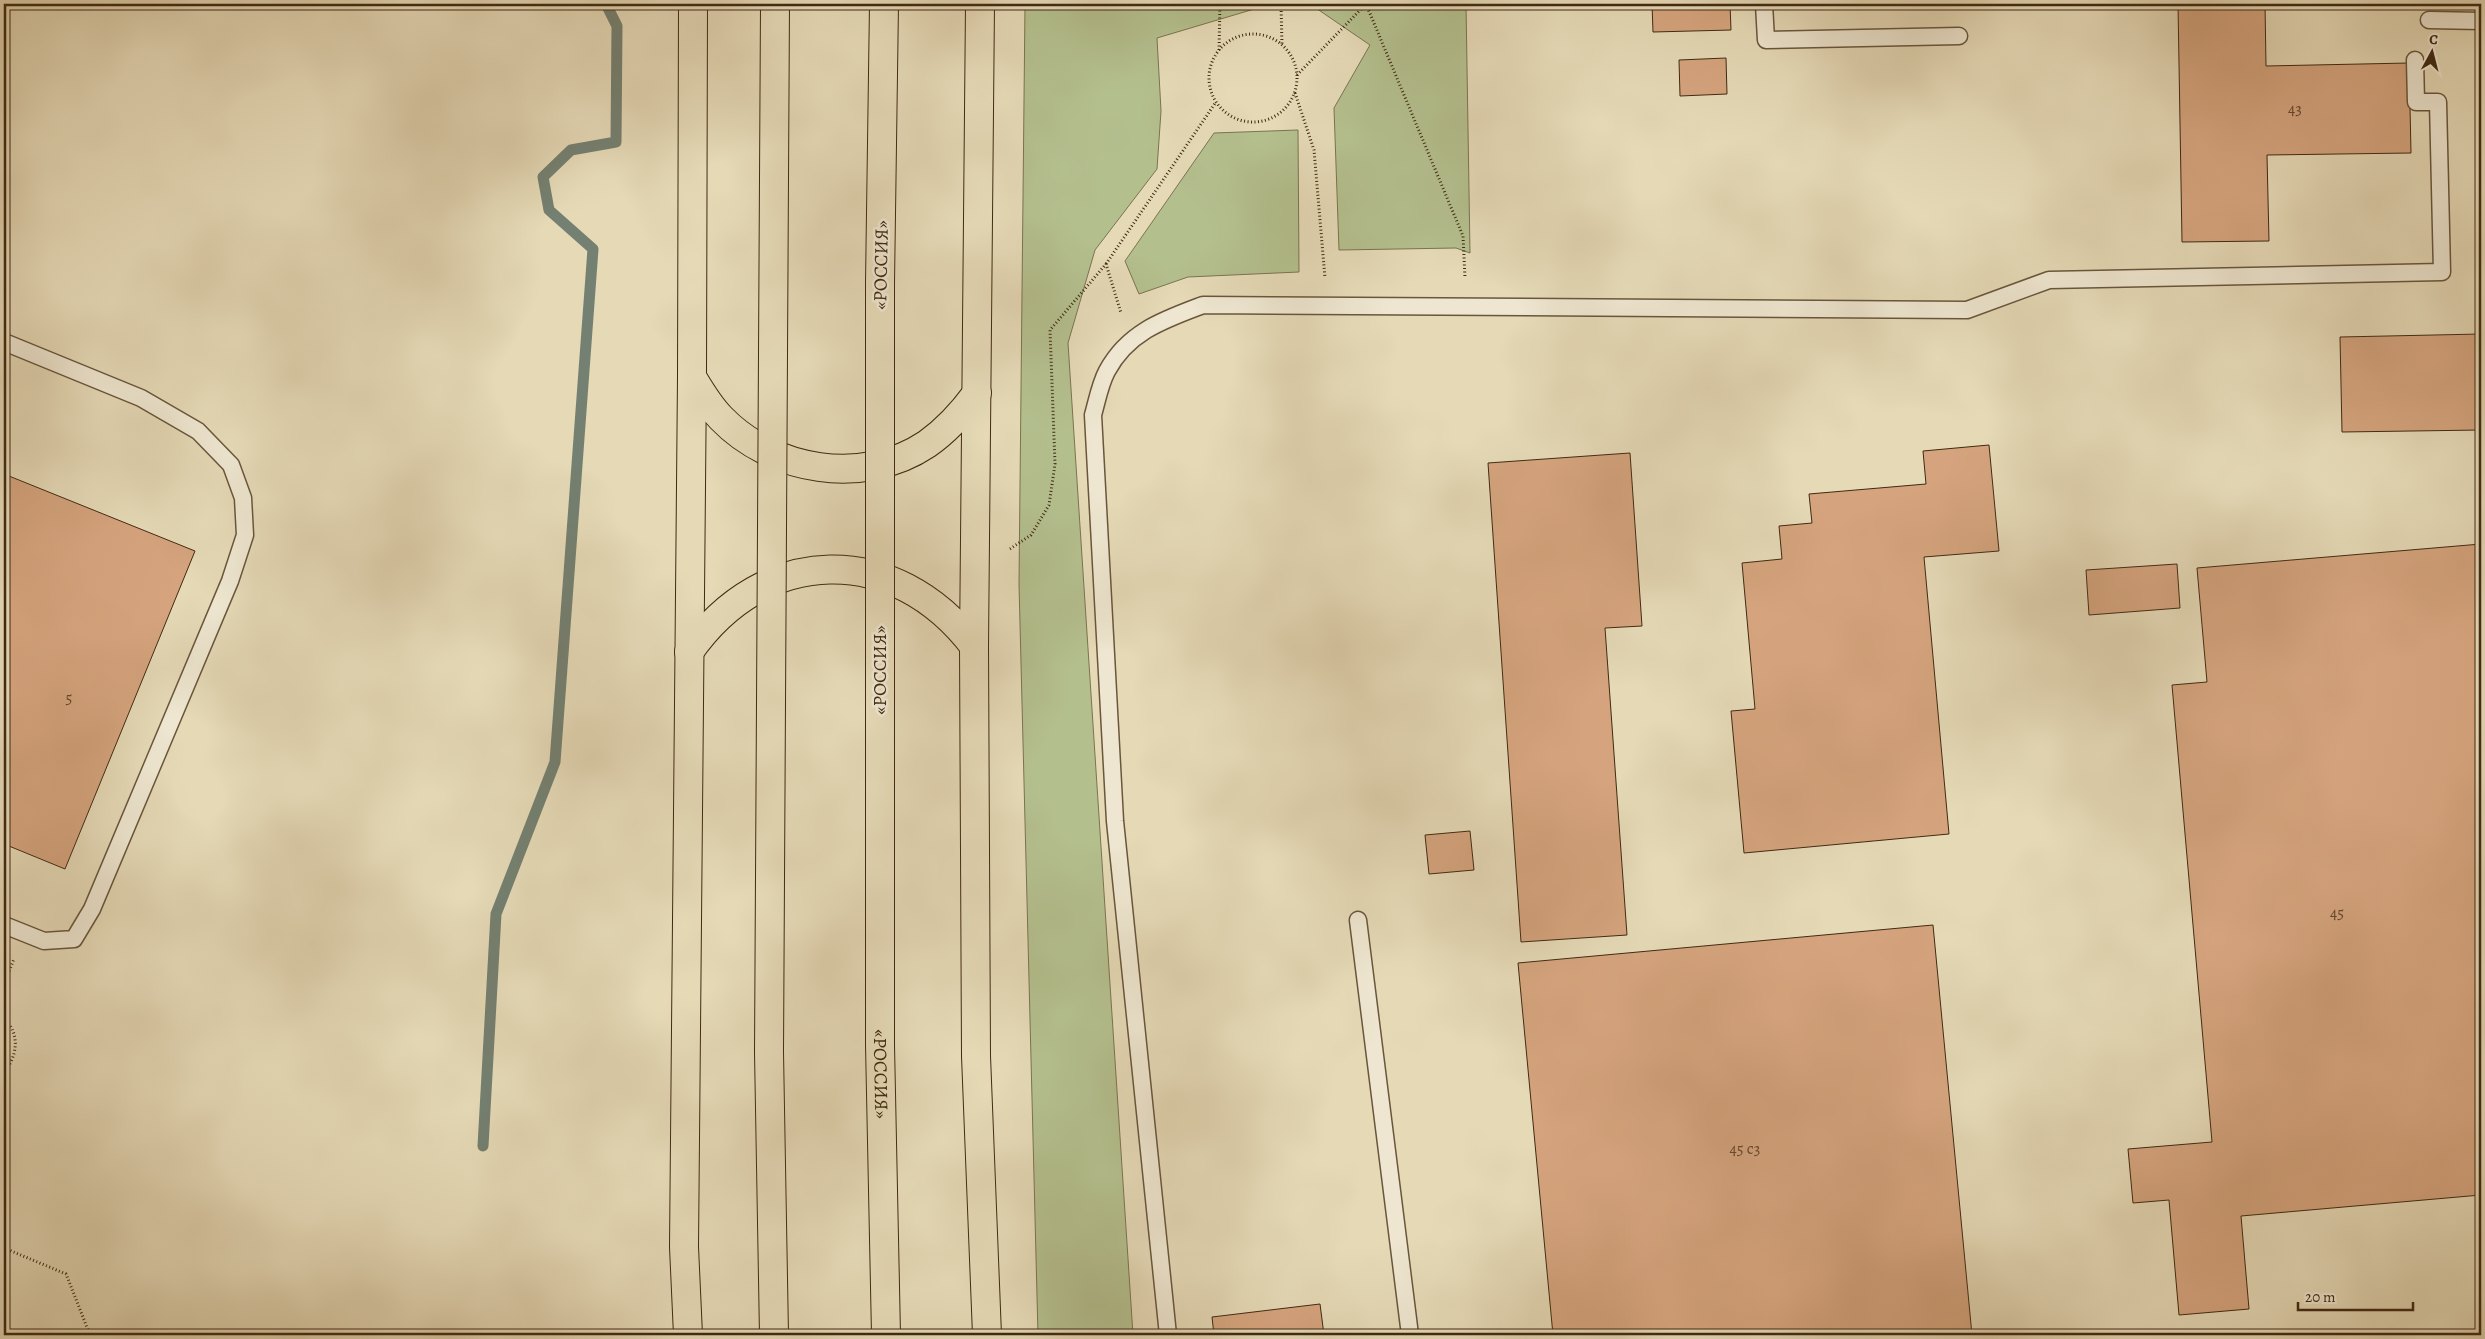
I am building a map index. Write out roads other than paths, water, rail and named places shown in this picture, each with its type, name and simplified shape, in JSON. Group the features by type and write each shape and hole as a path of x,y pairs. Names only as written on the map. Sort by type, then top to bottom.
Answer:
{"main road":[{"path":"688,1335 684,1248 692,377 693,4"},
{"path":"774,1335 769,1052 775,4"},
{"name":"«РОССИЯ»","path":"884,4 880,283 880,1045 886,1335"},
{"path":"980,4 978,393 974,646 976,1056 987,1335"},
{"path":"692,377 705,399 720,418 760,448 782,458 830,468 880,464 925,445 963,412 978,393"},
{"path":"689,652 720,614 760,586 782,578 830,569 878,576 922,595 960,627 974,646"}],"lane":[{"path":"1764,4 1766,40 1958,36"},
{"path":"2429,20 2481,21"},
{"path":"1168,1335 1115,821 1093,415 1106,372 1129,340 1163,320 1203,305 1968,310 2049,280 2442,272 2438,102 2416,102 2415,60"},
{"path":"4,342 141,398 198,431 231,465 243,498 244,535 230,581 92,909 74,939 44,941 4,925"},
{"path":"1358,920 1410,1335"}],"waterway":[{"path":"483,1146 496,914 555,762 593,249 549,210 543,177 571,150 616,142 617,26 606,4"}]}
